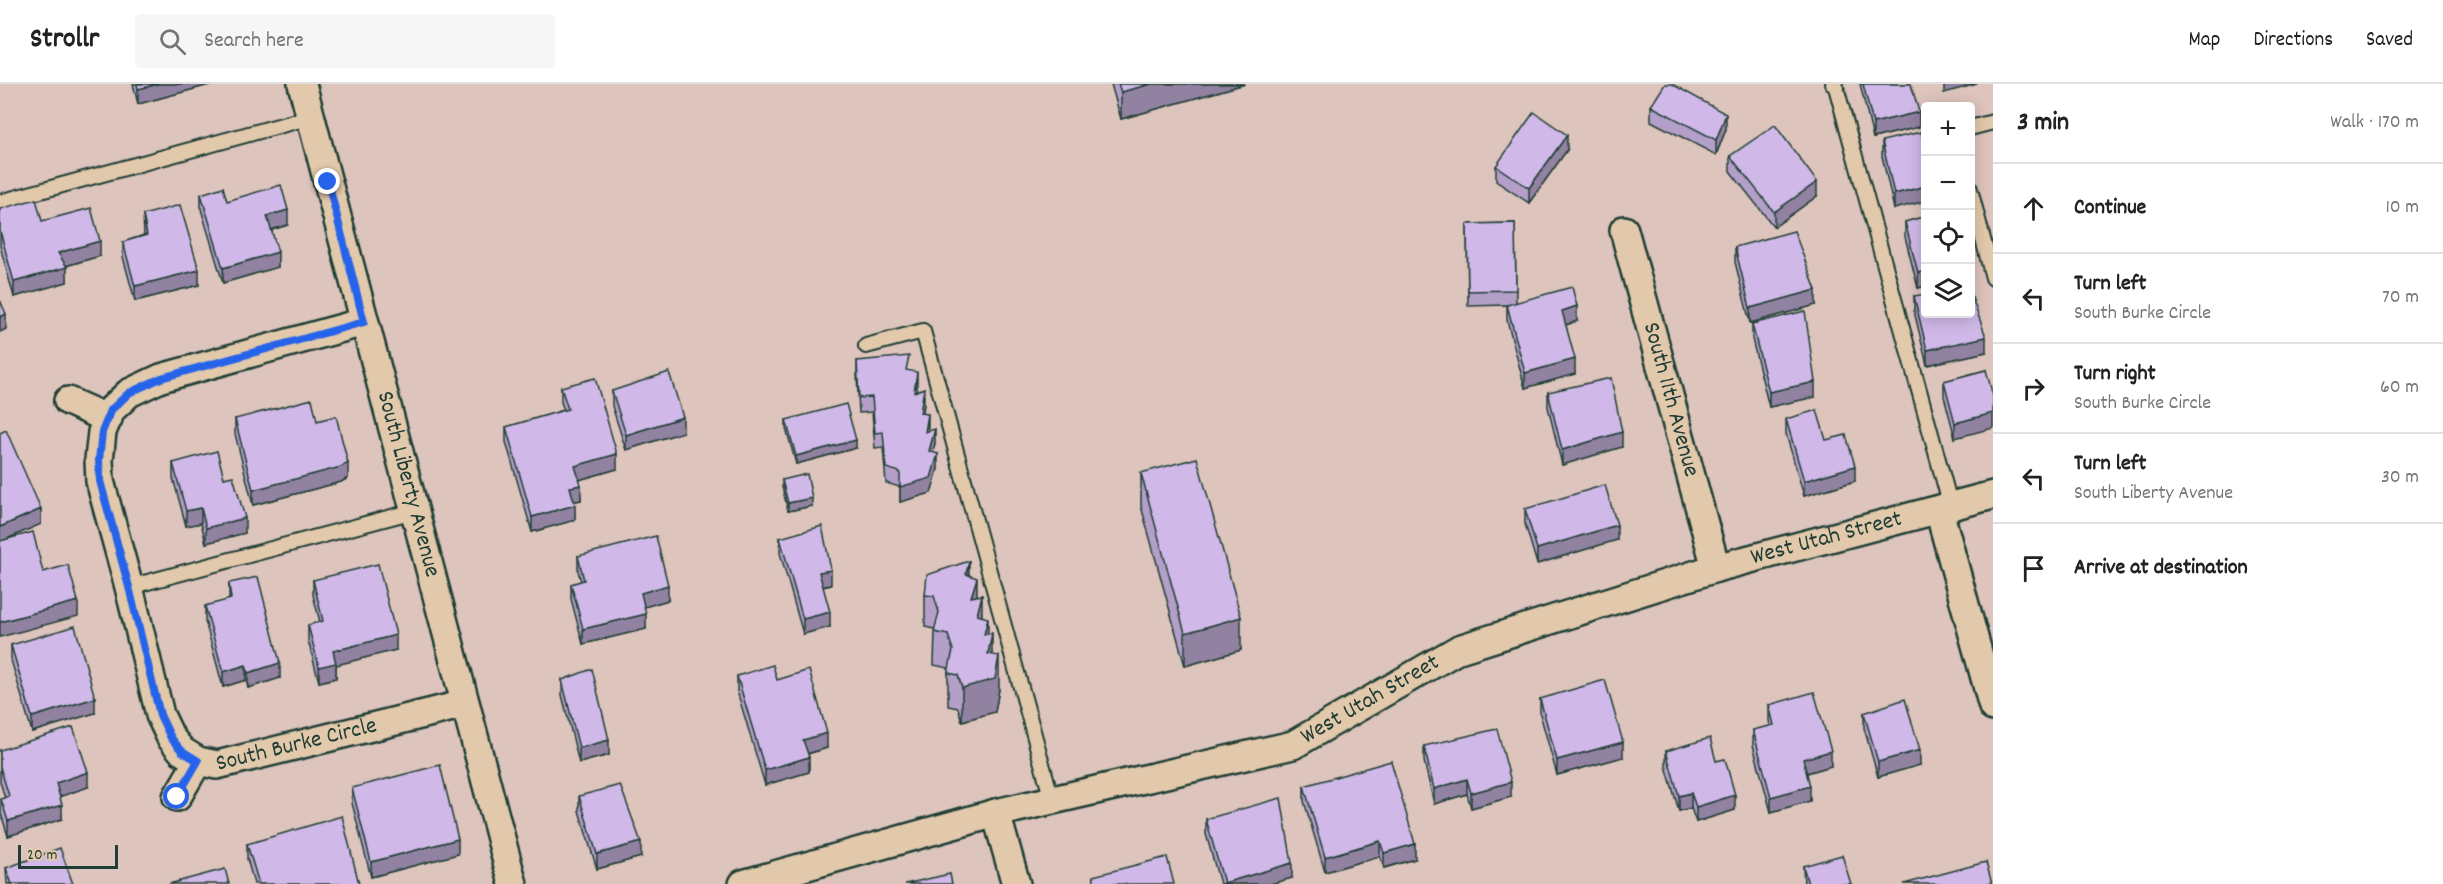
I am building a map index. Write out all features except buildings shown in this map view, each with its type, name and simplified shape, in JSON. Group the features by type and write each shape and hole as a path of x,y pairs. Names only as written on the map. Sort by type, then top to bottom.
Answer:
{"street":[{"name":"South Liberty Avenue","path":"302,84 513,884"},
{"name":"South 11th Avenue","path":"1624,230 1716,568"},
{"name":"South Burke Circle","path":"364,322 161,378 129,393 111,410 102,432 99,460 100,481 160,715 171,738 182,751 198,761 217,765 465,704"},
{"path":"68,401 108,419"},
{"name":"West Utah Street","path":"743,884 774,880 996,813 1293,745 1459,649 1716,568 1993,495"},
{"path":"1945,508 1993,707"},
{"path":"177,797 198,761"},
{"path":"996,813 1016,884"}],"lane":[{"path":"1833,84 1839,98 1945,508"},
{"path":"0,202 311,117"},
{"path":"1975,127 1993,122"},
{"path":"1975,205 1993,278"},
{"path":"866,346 923,331 1052,800"},
{"path":"129,587 414,511"}],"route":[{"path":"177,797 198,761 182,751 171,738 160,715 100,481 99,460 102,432 111,410 129,393 161,378 364,322 328,182"}]}
